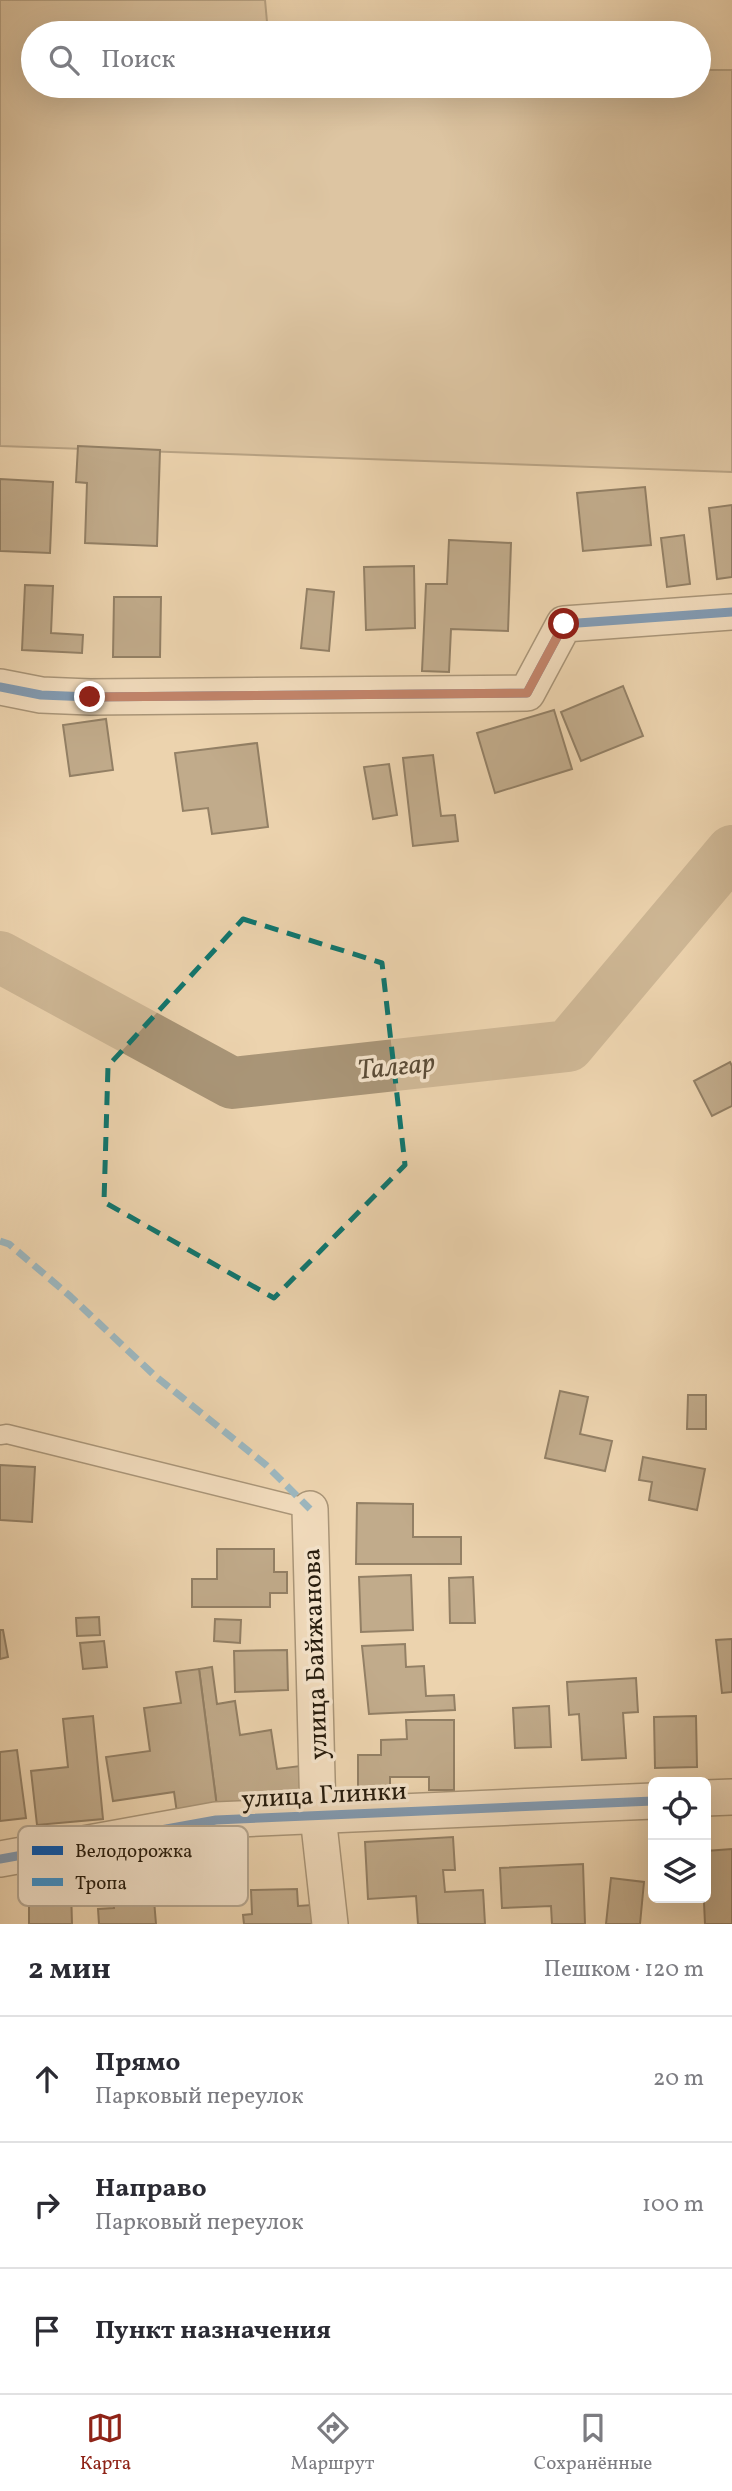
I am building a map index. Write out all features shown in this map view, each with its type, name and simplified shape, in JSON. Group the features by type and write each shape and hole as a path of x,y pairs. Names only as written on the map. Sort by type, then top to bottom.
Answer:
{"street":[{"path":"0,687 41,695 90,697 527,693 564,624 732,612"},
{"name":"улица Байжанова","path":"310,1509 318,1816 330,1924"},
{"path":"711,1798 732,1797"},
{"name":"улица Глинки","path":"183,1826 216,1820 648,1801"},
{"name":"улица Глинки","path":"0,1859 18,1856"}],"lane":[{"path":"0,1435 7,1434 310,1509"}],"highlighted area":[{"path":"243,919 382,963 405,1165 274,1298 104,1202 108,1066"}],"shaded area":[{"path":"0,0 265,0 267,21 21,21 21,98 711,98 711,70 732,70 732,472 0,446"}],"building":[{"path":"78,446 160,450 157,546 85,543 87,483 76,482"},
{"path":"0,479 53,482 50,553 0,551"},
{"path":"645,487 651,545 583,551 577,493"},
{"path":"732,505 732,577 717,579 709,508"},
{"path":"684,535 690,584 667,587 661,538"},
{"path":"449,540 511,543 508,631 451,629 449,672 422,671 426,584 447,584"},
{"path":"414,566 415,628 366,630 364,567"},
{"path":"25,585 53,586 51,633 83,635 82,653 22,650"},
{"path":"307,589 334,592 329,651 301,648"},
{"path":"114,597 161,597 160,657 113,657"},
{"path":"623,686 643,736 581,761 561,712"},
{"path":"554,710 572,769 495,793 477,733"},
{"path":"106,719 113,770 70,776 63,725"},
{"path":"257,743 268,827 212,834 208,808 183,811 175,753"},
{"path":"433,755 441,816 455,815 458,841 413,846 403,758"},
{"path":"389,764 397,815 373,819 364,767"},
{"path":"730,1062 732,1106 712,1116 694,1081"},
{"path":"560,1391 588,1397 580,1434 612,1441 605,1471 545,1458"},
{"path":"688,1395 706,1395 706,1429 687,1429"},
{"path":"643,1457 705,1469 697,1510 649,1500 652,1482 639,1480"},
{"path":"0,1465 35,1467 32,1522 0,1520"},
{"path":"357,1503 413,1504 413,1537 461,1537 461,1564 356,1564"},
{"path":"217,1549 274,1549 274,1572 287,1572 287,1593 270,1593 270,1607 192,1607 192,1579 217,1579"},
{"path":"411,1575 413,1630 361,1632 359,1577"},
{"path":"473,1577 475,1623 450,1623 449,1578"},
{"path":"99,1617 100,1635 77,1636 76,1618"},
{"path":"215,1619 241,1620 240,1643 214,1641"},
{"path":"0,1630 3,1630 8,1657 0,1659"},
{"path":"732,1639 732,1692 722,1693 716,1640"},
{"path":"104,1641 107,1667 83,1669 80,1643"},
{"path":"405,1644 406,1667 424,1666 426,1696 454,1695 455,1710 369,1714 362,1646"},
{"path":"287,1650 288,1690 235,1692 234,1651"},
{"path":"212,1667 217,1704 235,1701 240,1735 271,1730 277,1769 300,1766 304,1794 217,1807 199,1669"},
{"path":"199,1669 217,1807 177,1813 174,1792 113,1801 106,1757 150,1751 144,1708 181,1703 176,1672"},
{"path":"636,1678 638,1712 623,1713 626,1758 582,1760 579,1714 569,1715 567,1682"},
{"path":"549,1706 551,1747 515,1748 513,1708"},
{"path":"93,1716 103,1819 37,1825 31,1771 68,1767 63,1719"},
{"path":"696,1716 697,1767 655,1768 654,1717"},
{"path":"406,1720 454,1720 454,1790 429,1790 429,1777 390,1777 390,1790 358,1790 358,1755 381,1755 381,1740 407,1739"},
{"path":"17,1750 26,1818 0,1821 0,1752"},
{"path":"453,1837 455,1870 443,1870 445,1892 483,1890 485,1924 418,1924 416,1896 368,1899 365,1842"},
{"path":"732,1849 732,1924 705,1924 704,1903 711,1903 711,1851"},
{"path":"583,1864 585,1924 552,1924 551,1906 502,1908 500,1868"},
{"path":"611,1878 644,1882 640,1924 606,1924"},
{"path":"297,1889 298,1906 312,1905 313,1924 244,1924 243,1915 252,1914 251,1890"},
{"path":"29,1906 72,1906 72,1924 29,1924"},
{"path":"154,1906 156,1924 99,1924 98,1909"}],"waterway":[{"name":"Талғар","path":"0,957 232,1083 568,1046 732,851"}],"marked path":[{"path":"0,1241 9,1244 70,1296 154,1375 266,1465 310,1509"}],"cycle path":[{"path":"0,687 41,695 90,697 527,693 564,624 732,612"},
{"path":"183,1826 216,1820 648,1801"},
{"path":"0,1859 18,1856"}],"route":[{"path":"90,697 527,693 564,624"}]}
